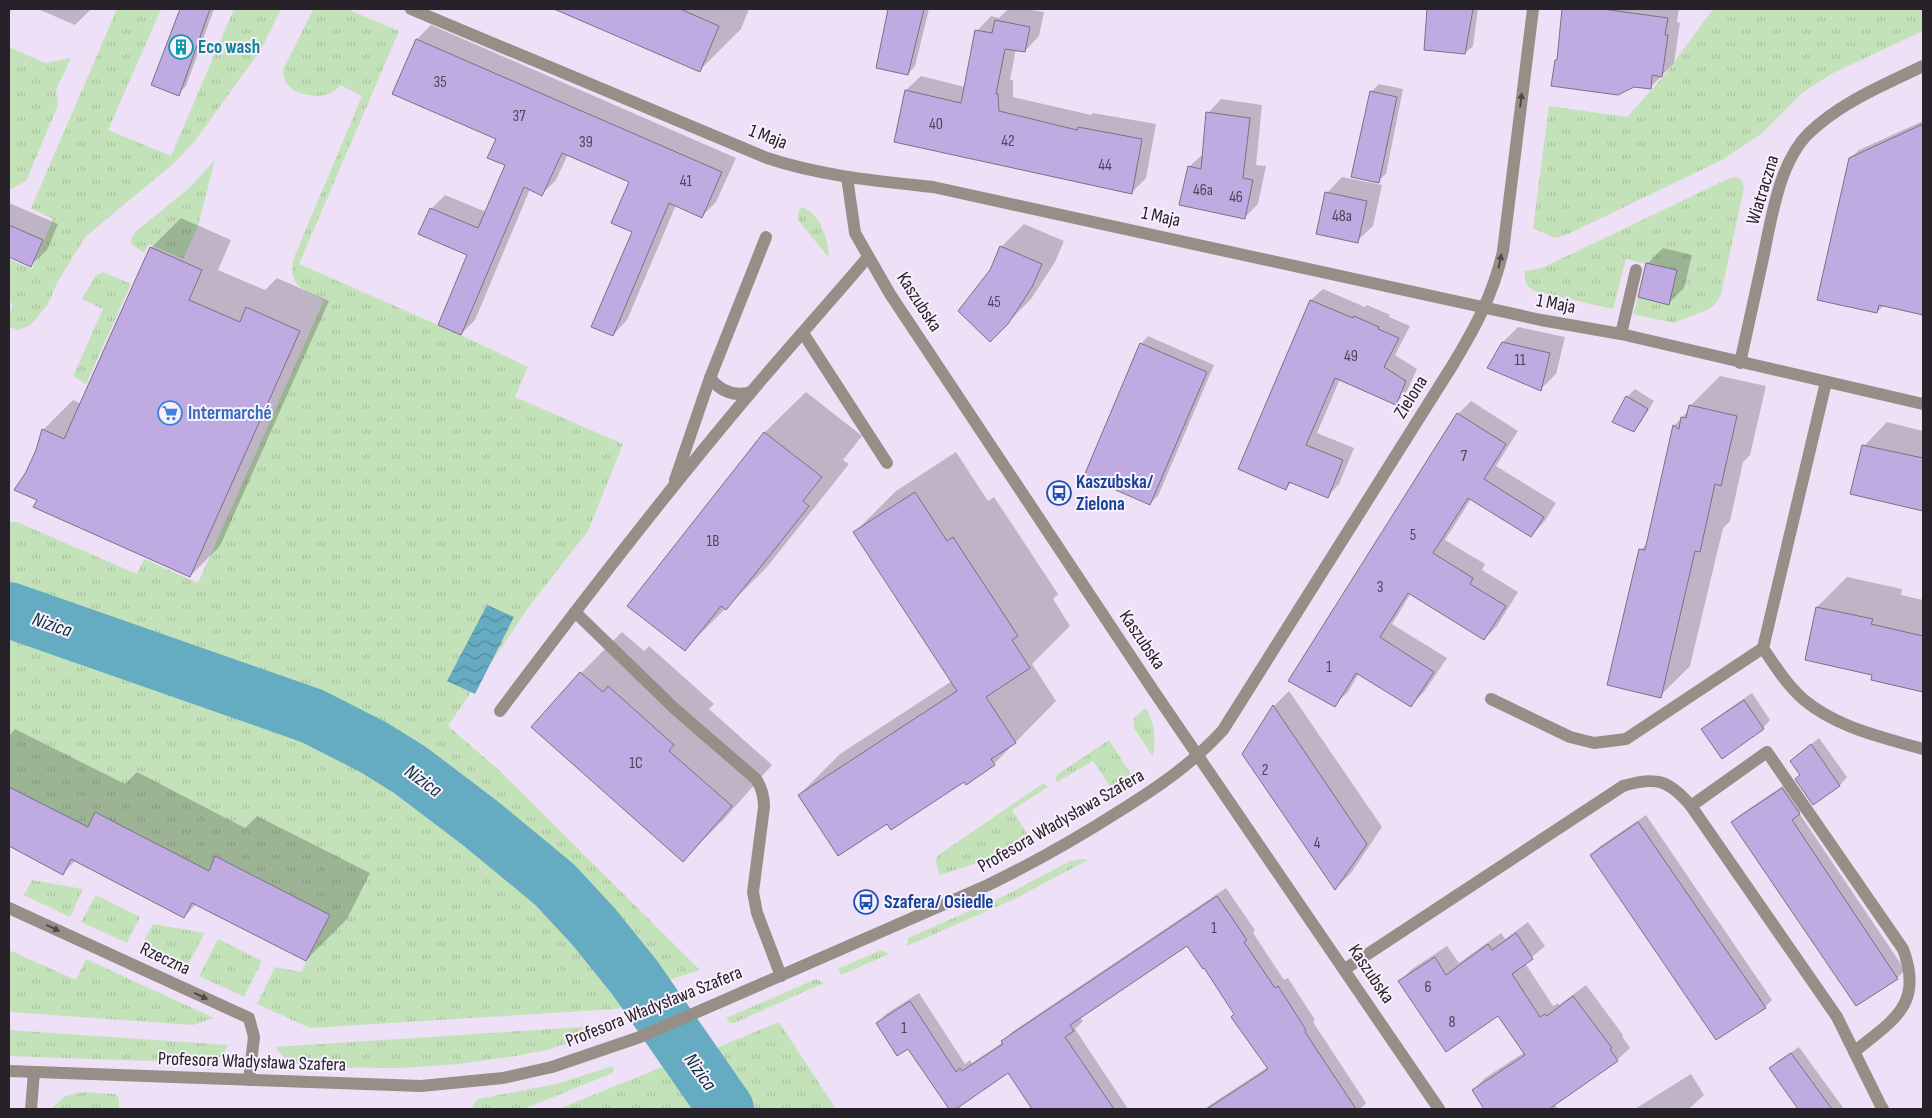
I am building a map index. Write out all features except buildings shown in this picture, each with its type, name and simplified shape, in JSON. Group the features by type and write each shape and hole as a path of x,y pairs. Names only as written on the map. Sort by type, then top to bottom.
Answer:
{"street":[{"name":"1 Maja","path":"411,9 767,158 797,168 847,177 933,187 1541,320 1621,334 1923,404"},
{"name":"Zielona","path":"1198,756 1223,730 1237,709 1475,329 1485,308 1497,277 1503,251 1533,9"},
{"name":"Wiatraczna","path":"1740,363 1776,200 1790,158 1808,134 1827,117 1860,97 1923,66"},
{"name":"Kaszubska","path":"847,177 854,233 890,294 1198,756 1439,1109"},
{"path":"672,490 710,378 766,237"},
{"path":"500,711 575,612 751,392 868,257"},
{"path":"1621,334 1636,270"},
{"path":"803,333 887,463"},
{"path":"710,378 729,393 751,392"},
{"path":"1491,699 1570,737 1594,743 1626,739 1763,648 1826,382"},
{"path":"575,612 675,709 756,779 760,786 764,794 764,807 753,892 756,913 781,976"},
{"path":"1763,648 1778,672 1803,699 1827,716 1861,731 1923,749"},
{"path":"1691,806 1767,752 1903,949 1910,966 1911,985 1906,1004 1890,1023 1854,1052"},
{"name":"Profesora Władysława Szafera","path":"9,1071 421,1086 503,1078 552,1067 640,1037 988,885 1036,861 1160,787 1198,756"},
{"path":"1345,969 1623,786 1647,780 1657,781 1678,791 1691,806 1837,1017 1883,1109"},
{"name":"Rzeczna","path":"9,908 249,1018 254,1037 249,1080"},
{"path":"31,1109 34,1072"}],"green space":[{"path":"117,9 161,9 108,130 171,156 234,9 281,9 260,51 194,142 174,163 85,237 57,283 48,304 31,325 18,330 9,327 9,314 13,304 9,302 9,259 32,269 53,219 31,208"},
{"path":"314,9 347,9 399,31 299,264 461,335 528,367 515,397 623,444 588,531 531,604 448,726 500,771 700,970 653,985 604,921 503,824 395,737 342,710 9,598 9,522 17,522 137,574 144,559 198,583 324,300 305,290 296,282 292,269 293,260 362,96 340,85 334,91 325,95 305,94 295,91 284,78 284,68 287,61"},
{"path":"1713,9 1923,9 1923,31 1835,72 1803,92 1761,134 1722,160 1566,235 1554,238 1533,228 1549,106 1627,117 1664,76"},
{"path":"9,47 45,63 71,58 56,90 58,105 26,181 9,190"},
{"path":"215,160 198,226 183,259 149,244 144,253 132,245 131,240 135,232 188,189"},
{"path":"1732,177 1737,177 1742,181 1744,188 1721,294 1717,302 1709,309 1674,323 1633,314 1638,297 1669,304 1677,271 1626,259 1613,309 1534,291 1526,283 1525,271 1542,268"},
{"path":"801,207 814,215 822,228 829,258 798,220 798,213"},
{"path":"103,272 131,284 86,384 73,376 103,309 82,299 96,275"},
{"path":"9,621 86,650 326,733 387,767 460,819 556,901 599,947 637,998 618,1009 310,1028 257,1004 275,967 301,972 330,915 216,856 209,871 95,812 88,827 9,787"},
{"path":"1146,708 1154,732 1153,757 1134,728 1134,718"},
{"path":"1109,740 1136,782 1122,792 1113,791 1093,761 1057,782 1056,777 1058,774"},
{"path":"1042,784 1048,787 1012,810 1030,838 1026,848 939,875 936,861 937,856"},
{"path":"1088,860 1012,900 907,946 908,938 1008,894 1070,861"},
{"path":"32,880 83,889 70,917 24,895"},
{"path":"96,895 140,917 127,943 81,922"},
{"path":"153,924 205,933 185,970 139,949"},
{"path":"218,939 262,961 244,997 199,976"},
{"path":"9,950 76,980 86,959 214,1018 193,1025 9,1012"},
{"path":"881,950 889,954 841,975 838,969"},
{"path":"816,979 824,983 734,1023 730,1023 726,1018"},
{"path":"779,1022 836,1109 744,1109 704,1053"},
{"path":"601,1027 603,1031 547,1050 459,1064 399,1068 304,1067 285,1059 275,1047"},
{"path":"9,1030 228,1045 220,1057 206,1063 9,1056"},
{"path":"667,1065 682,1085 687,1082 707,1109 558,1109"},
{"path":"613,1066 614,1071 610,1074 524,1109 472,1109 478,1099 556,1084"},
{"path":"84,1092 115,1094 119,1098 119,1109 51,1109 65,1096"}],"water":[{"path":"487,605 514,617 475,694 447,681"}],"waterway":[{"name":"Nizica","path":"9,610 312,716 373,747 410,770 480,823 555,885 594,927 635,978 726,1109"}],"place":[{"name":"Eco wash","path":"181,47"},
{"name":"Intermarché","path":"170,413"},
{"name":"Kaszubska/ Zielona","path":"1059,493"},
{"name":"Szafera/ Osiedle","path":"866,902"}]}
